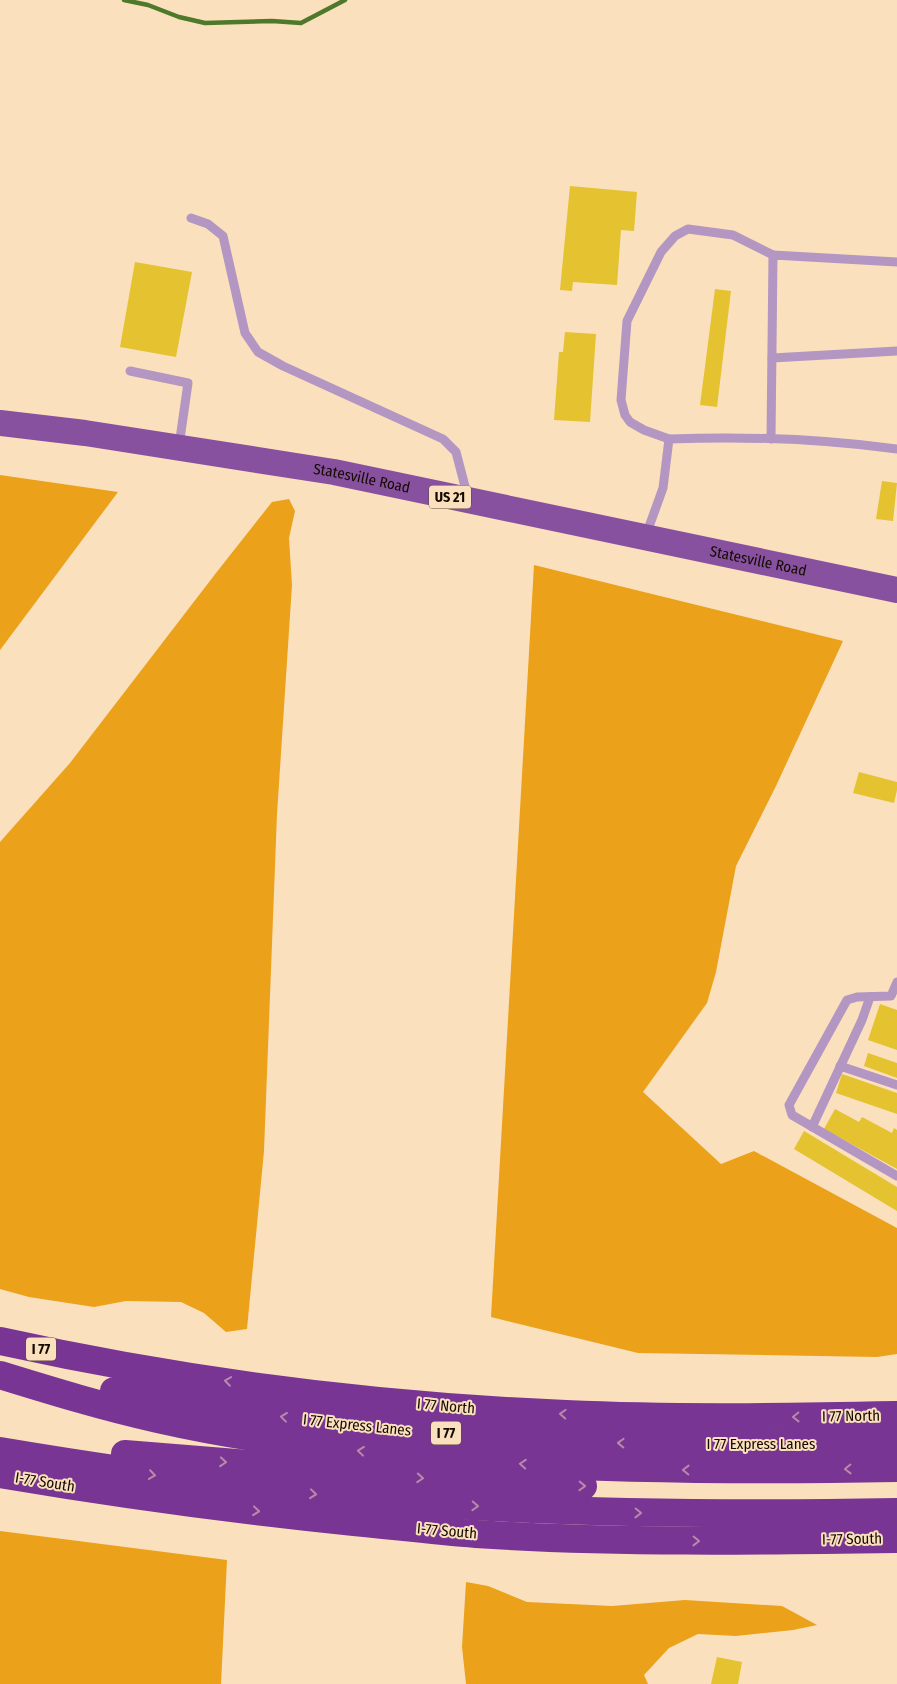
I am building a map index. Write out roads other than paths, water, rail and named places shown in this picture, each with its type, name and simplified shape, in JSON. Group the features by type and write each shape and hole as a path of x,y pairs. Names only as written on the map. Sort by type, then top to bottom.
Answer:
{"highway":[{"name":"I 77 North","path":"0,1341 162,1372 245,1384 333,1396 467,1408 566,1414 679,1417 897,1415"},
{"name":"I 77 Express Lanes","path":"0,1368 158,1399 321,1422 447,1434 564,1441 660,1444 725,1445 897,1442"},
{"path":"0,1375 62,1394 160,1419 262,1438 327,1447 418,1456 563,1466 716,1470 897,1468"},
{"path":"0,1442 478,1482 716,1489 897,1485"},
{"path":"0,1451 90,1466 234,1486 414,1502 640,1513 897,1512"},
{"name":"I-77 South","path":"0,1474 86,1489 204,1505 474,1534 715,1541 897,1539"}],"main road":[{"name":"Statesville Road","path":"0,424 85,433 334,472 897,590"}],"lane":[{"path":"191,218 208,224 223,236 245,333 258,352 283,366 443,439 456,452 469,501"},
{"path":"897,262 773,255 733,236 688,229 675,236 661,252 627,321 621,400 625,416 630,422 644,430 669,439 722,437 771,439 865,444 897,449"},
{"path":"771,439 773,255"},
{"path":"772,358 897,351"},
{"path":"130,371 188,383 179,447"},
{"path":"644,537 663,488 669,439"},
{"path":"897,982 890,996 857,997 847,1000 789,1105 792,1115 897,1176"},
{"path":"812,1126 862,1020 870,996"},
{"path":"840,1066 897,1085"}],"waterway":[{"path":"124,0 148,5 179,17 205,23 272,21 301,23 345,0"}]}
